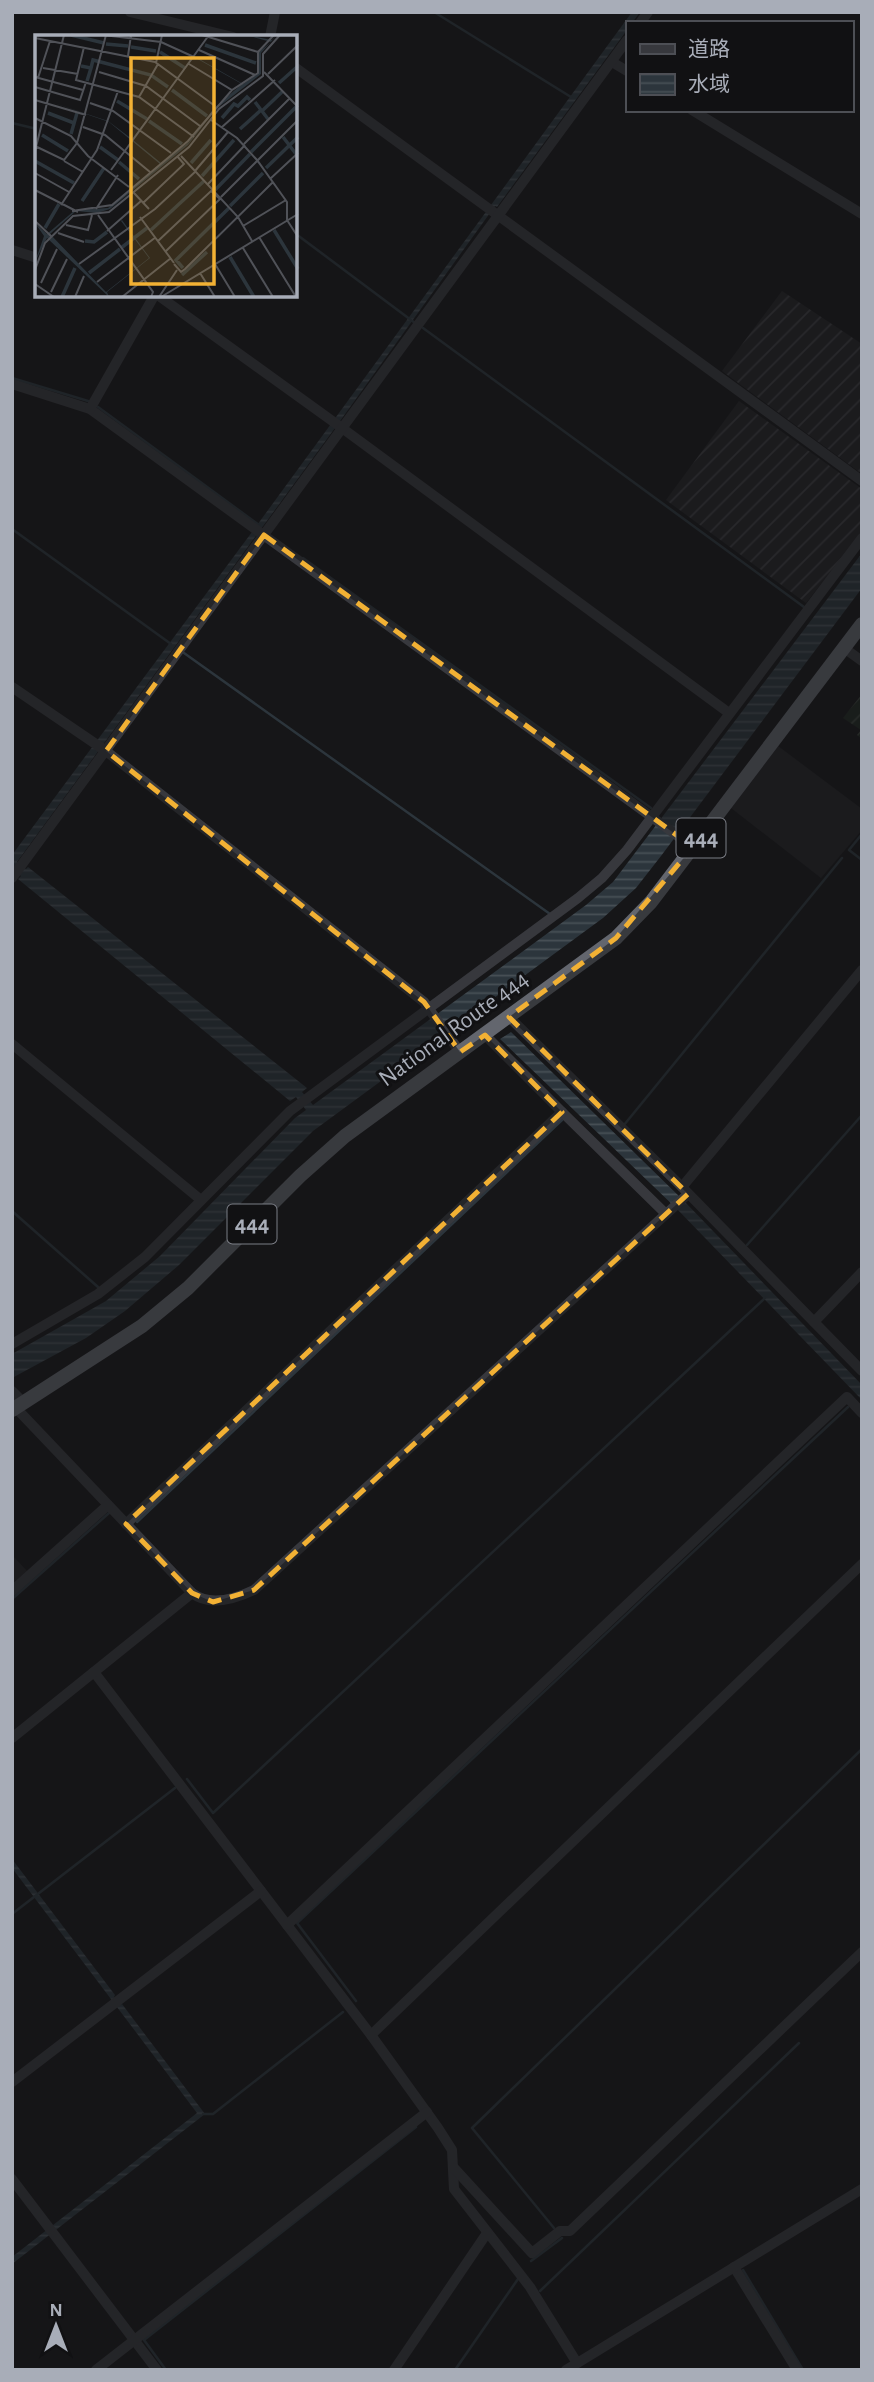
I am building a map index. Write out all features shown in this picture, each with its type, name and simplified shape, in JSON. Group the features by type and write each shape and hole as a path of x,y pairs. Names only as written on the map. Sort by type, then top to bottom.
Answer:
{"highway":[{"name":"National Route 444","path":"17,1407 142,1326 188,1288 300,1176 345,1136 616,938 651,902 862,624"}],"street":[{"path":"130,12 225,35"},
{"path":"270,35 275,12"},
{"path":"14,876 100,747 493,213 626,41"},
{"path":"612,62 626,70"},
{"path":"298,69 862,481"},
{"path":"695,112 862,214"},
{"path":"12,250 35,256"},
{"path":"90,409 155,298"},
{"path":"159,298 337,424 729,713"},
{"path":"12,384 90,409 693,847"},
{"path":"12,1344 98,1294 145,1257 303,1100 430,1010 602,878 654,818 729,713 862,538"},
{"path":"844,648 862,661"},
{"path":"12,687 100,747 424,1002 460,1052"},
{"path":"12,1391 17,1407 192,1593 205,1601 213,1602 254,1590 669,1211 862,970"},
{"path":"508,1019 685,1192 862,1371"},
{"path":"487,1034 562,1112 669,1211"},
{"path":"12,1044 201,1200"},
{"path":"126,1524 562,1112"},
{"path":"814,1322 862,1272"},
{"path":"287,1925 847,1398 862,1413"},
{"path":"12,1591 108,1505"},
{"path":"371,2035 862,1564"},
{"path":"12,1738 192,1593"},
{"path":"94,1672 427,2112 452,2150 454,2189 530,2287 558,2328 577,2363"},
{"path":"12,2082 261,1891"},
{"path":"454,2168 532,2253 561,2231 570,2231 862,1952"},
{"path":"96,2370 427,2112"},
{"path":"12,2179 156,2370"},
{"path":"566,2370 862,2189"},
{"path":"394,2370 487,2233"},
{"path":"734,2267 797,2370"}],"highlighted area":[{"path":"264,535 693,847 616,938 509,1017 688,1194 254,1590 213,1602 192,1593 126,1524 562,1112 485,1035 460,1052 424,1002 106,751"}],"shaded area":[{"path":"782,291 862,344 862,474 722,371"},
{"path":"739,401 862,489 862,532 806,603 666,500"},
{"path":"862,694 862,739 857,735 861,730 843,718"},
{"path":"778,746 862,809 862,830 821,878 731,808"},
{"path":"12,1555 28,1572 12,1587"}],"water":[{"path":"632,12 640,12 633,21 626,21 626,31 497,207 495,206 17,862 26,869 28,867 307,1088 302,1092 313,1105 586,905 613,882 862,553 862,588 636,888 603,918 313,1131 179,1265 125,1311 86,1338 12,1378 12,1354 106,1301 160,1256 295,1118 306,1110 296,1097 290,1101 18,879 21,876 12,869 12,855"},
{"path":"511,1032 684,1201 862,1385 862,1400 677,1209 500,1039"},
{"path":"12,1859 205,2114 12,2264 12,2257 197,2113 12,1868"}],"waterway":[{"path":"434,12 571,97"},
{"path":"12,123 35,129"},
{"path":"298,235 415,323"},
{"path":"423,328 804,607"},
{"path":"12,378 88,401"},
{"path":"98,407 259,525"},
{"path":"12,529 171,644"},
{"path":"303,558 651,808"},
{"path":"184,653 550,914"},
{"path":"862,834 849,850 862,860"},
{"path":"624,1125 842,858"},
{"path":"484,1006 489,1012"},
{"path":"747,1245 862,1115"},
{"path":"137,1522 562,1120"},
{"path":"12,1211 98,1287"},
{"path":"187,1779 213,1813 765,1298"},
{"path":"356,2001 297,1923 848,1407"},
{"path":"12,1599 109,1513"},
{"path":"554,2228 472,2128 862,1749"},
{"path":"12,1914 175,1788"},
{"path":"203,2114 213,2114 343,2012"},
{"path":"540,2291 799,2043"},
{"path":"166,2370 144,2340 416,2127"},
{"path":"531,2261 562,2238"},
{"path":"743,2270 803,2370"},
{"path":"455,2370 518,2279"}]}
